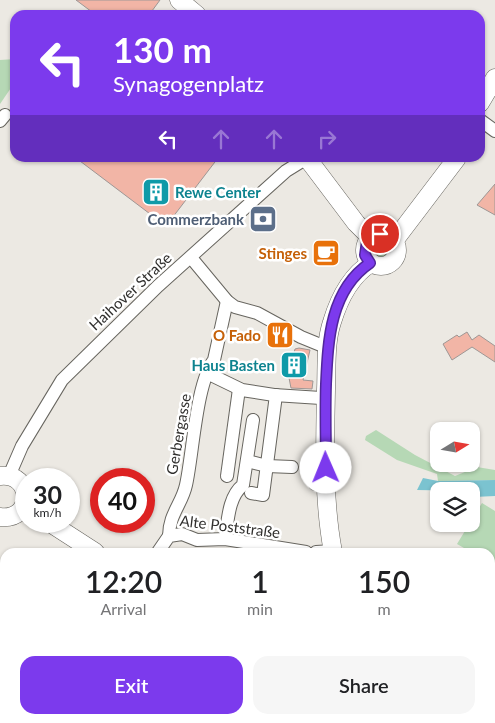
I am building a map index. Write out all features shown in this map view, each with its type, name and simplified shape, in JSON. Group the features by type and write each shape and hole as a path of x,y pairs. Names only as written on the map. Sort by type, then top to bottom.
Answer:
{"street":[{"path":"179,0 190,10"},
{"path":"485,95 495,78"},
{"name":"Haihover Straße","path":"4,476 62,380 158,286 286,171 301,162"},
{"path":"310,162 356,223 370,238"},
{"path":"394,241 454,162"},
{"path":"380,234 390,237 394,241 397,254 392,262 383,266 370,263 364,250 370,238 380,234"},
{"path":"193,260 226,302 235,307 257,313 301,337 323,346"},
{"path":"327,548 324,428 329,331 335,311 353,278 370,263"},
{"name":"Gerbergasse","path":"169,536 169,523 186,488 207,373 214,360 226,302"},
{"path":"207,373 239,389 276,395 321,398"},
{"path":"227,476 239,389"},
{"path":"252,493 263,495 276,395"},
{"path":"224,539 232,499 235,491 242,485 253,420"},
{"path":"247,461 267,466 292,467"},
{"path":"310,469 316,472 315,484 320,484"},
{"path":"0,517 15,515"},
{"path":"66,533 89,548"},
{"name":"Alte Poststraße","path":"161,548 169,536 182,534 198,540 224,539 281,548"}],"green space":[{"path":"10,59 10,89 0,104 0,60"},
{"path":"380,240 387,243 390,250 387,257 380,260 373,257 370,250 373,243"},
{"path":"376,430 430,463 430,472 397,460 365,440 366,436"},
{"path":"480,468 495,470 495,480 438,481 437,474 431,472 447,472 455,476 465,472 480,472"},
{"path":"482,503 495,511 495,548 464,548 457,544 464,532 480,532 480,506"}],"water":[{"path":"423,478 438,481 495,480 495,496 480,497 480,482 430,482 430,490 417,490"}],"building":[{"path":"76,0 160,0 153,10 89,10"},
{"name":"Rewe Center","path":"81,162 215,162 166,226"},
{"path":"495,184 495,215 477,205"},
{"path":"467,332 472,340 479,335 495,346 495,362 472,347 452,360 443,344 457,335 459,337"},
{"name":"Haus Basten","path":"295,349 310,350 303,380 313,381 312,389 291,388 285,358 292,360"}],"place":[{"name":"Rewe Center","path":"156,192"},
{"name":"Commerzbank","path":"263,219"},
{"name":"Stinges","path":"326,253"},
{"name":"O Fado","path":"280,335"},
{"name":"Haus Basten","path":"294,365"}],"route":[{"path":"326,468 324,428 329,331 335,311 353,278 357,272 370,263 364,250 367,241 380,234"}]}
